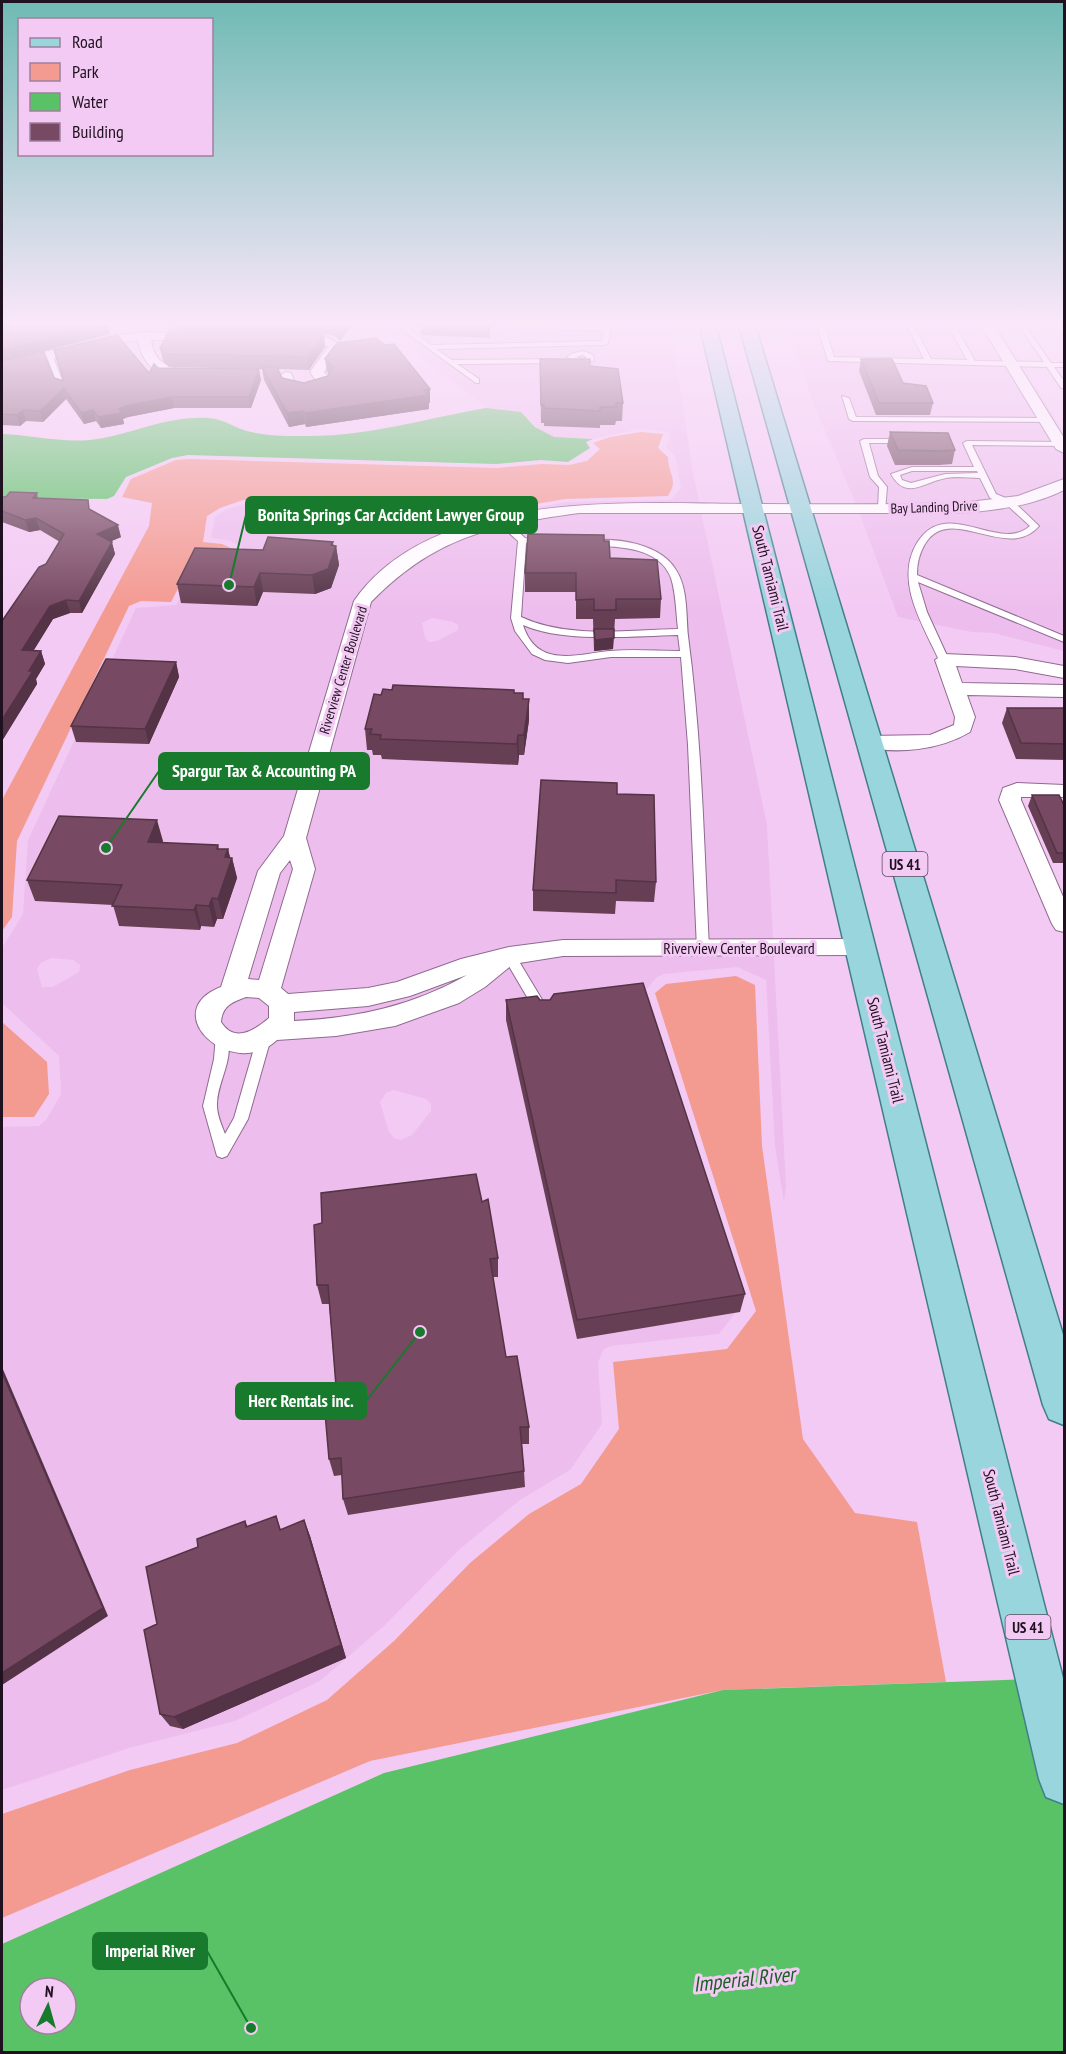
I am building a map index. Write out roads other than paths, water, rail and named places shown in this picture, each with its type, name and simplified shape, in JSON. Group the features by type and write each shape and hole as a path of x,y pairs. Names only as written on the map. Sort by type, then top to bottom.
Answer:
{"main road":[{"name":"South Tamiami Trail","path":"731,418 1065,1779"},
{"name":"US 41","path":"773,418 1065,1405"}],"street":[{"path":"1046,420 1064,447"},
{"name":"Bay Landing Drive","path":"799,509 882,509 1010,503 1051,494 1065,484"},
{"name":"Riverview Center Boulevard","path":"799,509 579,508 536,514 442,539 384,577 363,601 295,838 269,871 232,991 256,988 275,997 368,998 509,956 563,948 861,947"},
{"path":"869,742 928,742 951,736 963,728 965,717 944,660 1015,663 1065,672"},
{"path":"956,689 1065,691"},
{"path":"1062,914 1010,800 1011,793 1017,790 1065,791"},
{"path":"269,1034 284,1013 275,997 304,869 295,838"},
{"path":"232,991 213,1004 208,1013 207,1022 210,1030 220,1039 239,1044 269,1034 364,1025 398,1017 480,980 509,956"}],"lane":[{"path":"853,418 1046,420"},
{"path":"918,442 864,441 874,477 883,487 923,492 983,476"},
{"path":"944,660 916,593 913,562 920,541 928,532 939,527 962,526 994,534 1019,536 1032,530 1035,526 1010,503 993,496 962,443 1064,447"},
{"path":"912,469 983,476 947,476 917,486 902,483 895,474 912,469"},
{"path":"882,509 883,487"},
{"path":"502,522 522,540 531,543 555,543"},
{"path":"522,540 516,618 520,631 536,652 549,658 568,660 611,654 686,654"},
{"path":"578,543 632,547 647,552 667,564 675,578 686,654 703,949"},
{"path":"913,577 1065,639"},
{"path":"516,618 569,637 609,638 656,632 683,632"},
{"path":"509,956 545,1016"},
{"path":"220,1039 221,1059 210,1106 222,1152 241,1119 269,1034"}],"water":[{"path":"205,418 213,418 251,432 292,436 374,430 436,418 526,418 535,427 554,437 593,439 586,442 590,448 568,462 541,460 496,464 188,455 172,458 126,477 114,496 107,499 2,498 2,434 85,440 110,437 170,421"},
{"path":"1064,1678 1064,2052 2,2052 2,1944 384,1773 723,1690"}],"place":[{"name":"Bonita Springs Car Accident Lawyer Group","path":"229,585"},
{"name":"Spargur Tax & Accounting PA","path":"106,848"},
{"name":"Herc Rentals inc.","path":"420,1332"},
{"name":"Imperial River","path":"251,2028"}]}
